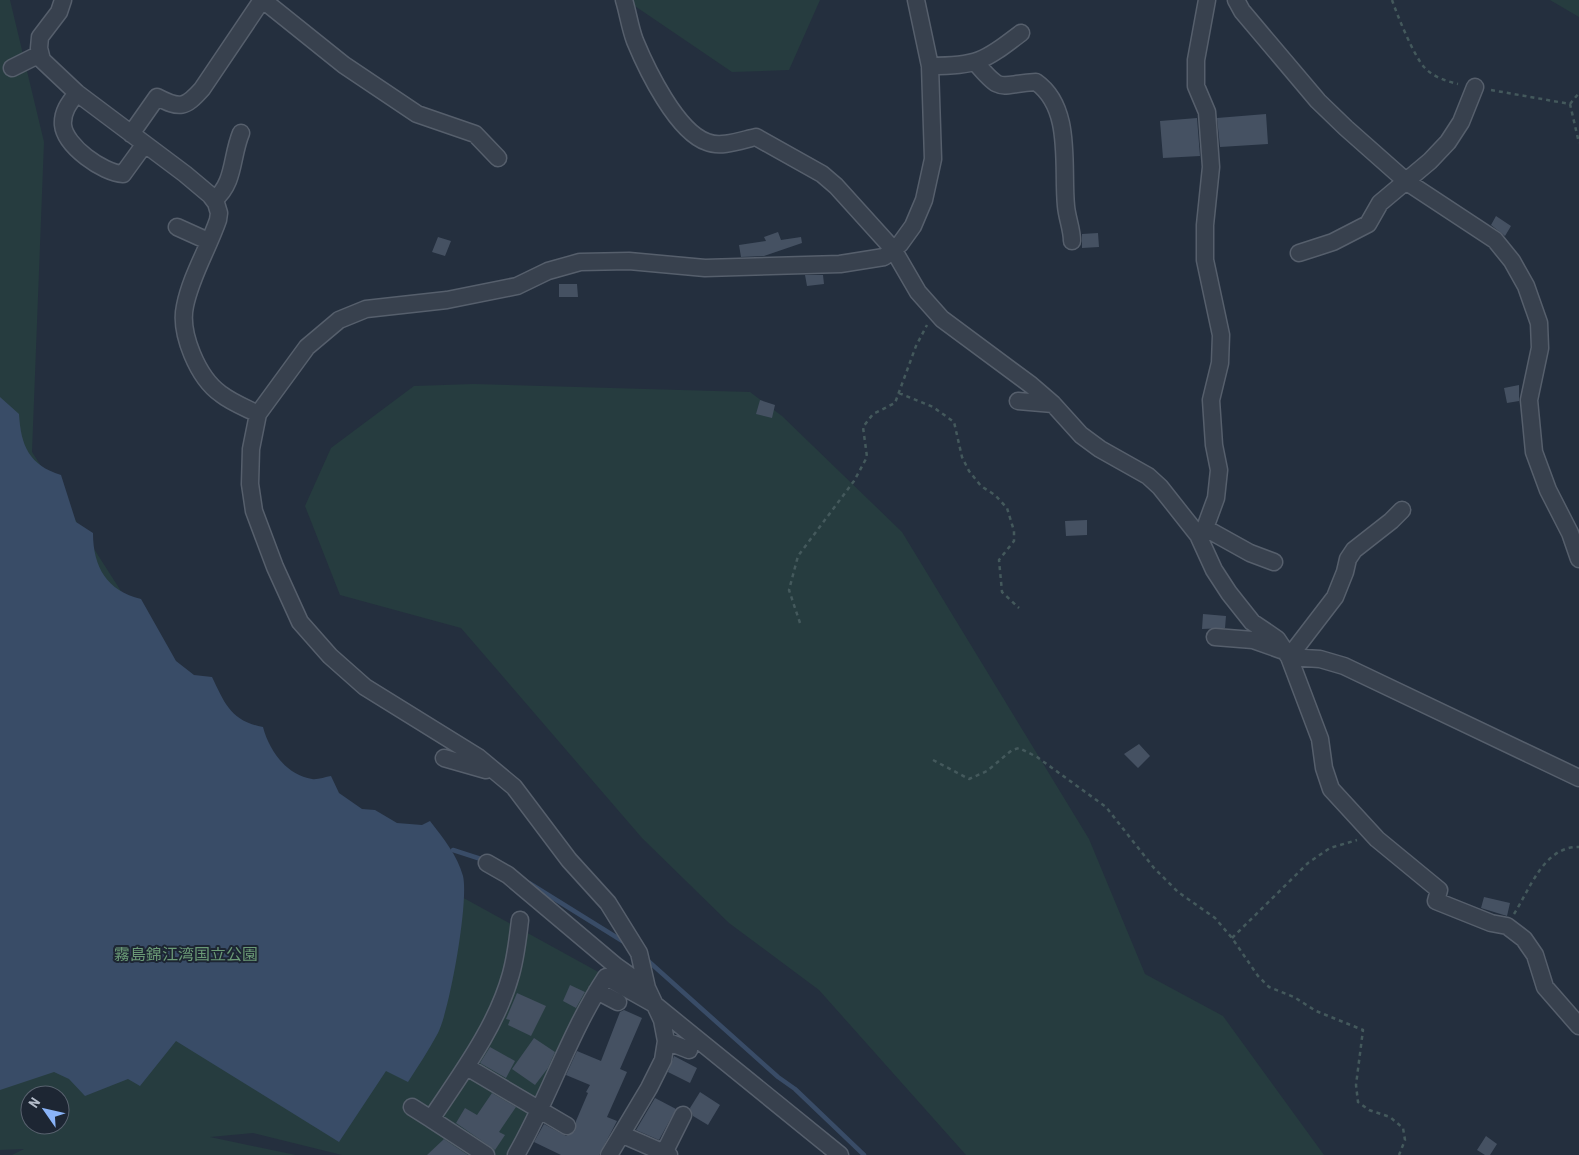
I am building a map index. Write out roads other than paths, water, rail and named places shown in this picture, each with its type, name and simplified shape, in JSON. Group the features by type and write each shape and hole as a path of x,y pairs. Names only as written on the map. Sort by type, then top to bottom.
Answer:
{"street":[{"path":"63,0 59,12 40,37 40,54 47,66 77,93 185,174 214,200 219,213 185,306 185,330 190,351 205,376 220,394 258,414"},
{"path":"131,134 157,97 171,105 180,106 190,102 202,89 263,0 344,65 417,114 475,134 498,158"},
{"path":"624,0 634,40 674,113 689,132 708,143 728,143 756,137 822,174 836,186 893,249 918,292 934,310 962,335 1031,385 1053,404 1081,435 1100,449 1148,476 1201,532 1274,562"},
{"path":"609,1155 623,1135 663,1060 666,1041 662,1020 647,988 640,953 608,904 568,860 514,788 470,752 365,687 330,656 300,622 275,567 254,511 250,484 250,449 258,414 307,347 339,320 366,309 447,300 517,286 548,271 580,262 629,261 705,268 840,264 878,259 900,244 913,226 924,200 933,159 930,66 916,0"},
{"path":"1207,0 1196,60 1196,86 1207,112 1211,167 1205,225 1205,260 1222,335 1220,363 1211,400 1214,445 1219,470 1216,498 1201,532 1214,570 1252,622 1277,639 1287,654 1320,739 1324,768 1331,789 1372,834 1440,890 1436,901 1491,923 1507,926 1524,939 1536,955 1545,987 1579,1026"},
{"path":"1236,0 1242,11 1318,101 1407,182 1496,240 1526,286 1539,323 1540,348 1529,400 1534,452 1548,490 1570,533 1579,559"},
{"path":"930,66 956,66 976,63 990,56 1021,33"},
{"path":"12,68 40,54"},
{"path":"976,63 995,84 1007,86 1036,82 1052,97 1058,113 1063,139 1066,206 1072,241"},
{"path":"1299,253 1334,242 1363,228 1372,218 1380,203 1407,182 1448,142 1461,122 1475,88"},
{"path":"77,93 64,113 63,124 66,135 80,151 104,170 113,174 123,174 144,145"},
{"path":"214,200 227,186 231,176 234,150 241,133"},
{"path":"177,227 208,241"},
{"path":"1018,401 1053,404"},
{"path":"1287,654 1335,596 1348,559 1354,550 1402,510"},
{"path":"1215,636 1253,640 1287,654 1320,659 1344,666 1579,778"},
{"path":"444,758 497,773"},
{"path":"487,863 508,875 616,966 647,988"},
{"path":"431,1119 467,1066 496,1012 511,975 520,920"},
{"path":"516,1155 540,1110 596,991 606,977 654,1004 840,1155"},
{"path":"596,991 618,1002"},
{"path":"666,1041 690,1050"},
{"path":"467,1066 567,1126"},
{"path":"412,1107 486,1155"},
{"path":"623,1135 667,1154 682,1116"}],"water":[{"name":"霧島錦江湾国立公園","path":"0,397 19,414 22,436 34,460 50,471 61,475 76,522 93,533 96,557 104,576 119,590 141,599 176,661 194,675 212,677 230,710 243,720 263,727 274,753 294,772 303,777 314,779 331,776 339,793 362,809 375,810 397,823 422,825 430,821 454,854 463,876 463,908 453,979 438,1033 408,1082 386,1071 339,1142 176,1041 140,1086 128,1079 85,1096 69,1079 54,1072 0,1090"}],"waterway":[{"path":"453,850 484,860"},
{"path":"529,883 624,942"},
{"path":"646,959 778,1077 795,1089 864,1155"}]}
